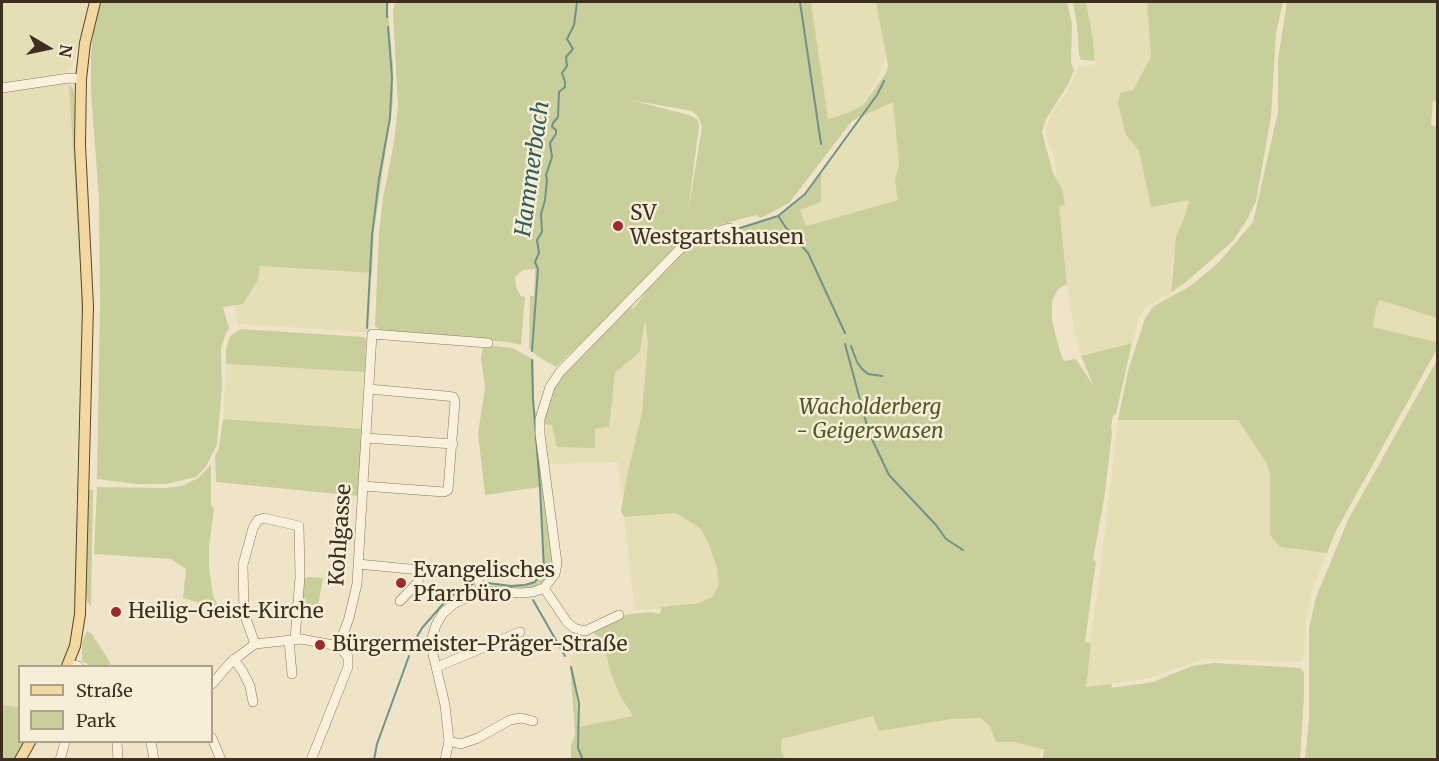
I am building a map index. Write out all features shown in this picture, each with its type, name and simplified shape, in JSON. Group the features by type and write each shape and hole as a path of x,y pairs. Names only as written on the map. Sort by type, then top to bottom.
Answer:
{"main road":[{"path":"71,665 81,614 86,427 88,306 80,145 81,79 85,43 94,2"},
{"path":"20,759 29,743"}],"street":[{"path":"2,88 69,78 81,79"},
{"path":"445,759 449,741 445,705 432,638 443,613 455,603 483,591 533,592 544,588 555,574 557,563 540,434 540,419 550,387 560,372 682,247 693,238 729,228"},
{"name":"Kohlgasse","path":"337,644 349,618 357,584 372,334 488,343"},
{"path":"363,486 444,492 448,490 453,444 455,401 453,398 369,389"},
{"path":"366,438 453,444"},
{"path":"255,644 244,613 243,565 253,528 258,520 264,518 299,526 300,577 292,640 292,674"},
{"path":"358,564 471,575 478,580 483,591"},
{"path":"400,601 418,582 420,569"},
{"path":"544,588 567,622 574,628 585,631 619,615"},
{"path":"437,667 520,632"},
{"path":"213,683 234,659 255,644 301,639 337,644 348,657 348,667 311,759"},
{"path":"234,659 250,686 253,702"},
{"path":"449,741 460,744 478,738 510,720 520,718 533,721"},
{"path":"213,740 221,759"},
{"path":"60,759 64,743"},
{"path":"117,743 118,759"},
{"path":"151,743 154,759"}],"shaded area":[{"path":"2,2 89,2 71,70 61,75 2,83"},
{"path":"811,2 893,2 884,64 866,102 850,112 827,119"},
{"path":"1086,2 1147,2 1151,57 1133,90 1120,93 1118,104 1126,135 1139,151 1151,207 1189,199 1189,203 1172,263 1171,293 1145,307 1132,343 1081,356 1074,328 1062,250 1054,157 1045,133 1050,116 1069,88 1078,67 1096,64"},
{"path":"61,83 69,84 81,285 82,354 76,519 77,601 73,604 76,609 74,629 62,665 18,665 17,707 2,705 2,91"},
{"path":"894,101 898,130 900,199 806,226 800,210 821,202 821,171 864,114"},
{"path":"260,266 372,273 369,330 365,332 238,324 233,307 243,303 258,280"},
{"path":"671,266 648,318 630,306"},
{"path":"1380,300 1437,318 1437,342 1373,327 1376,308"},
{"path":"645,316 648,344 642,412 622,500 618,462 547,464 543,424 609,427 615,373 641,352"},
{"path":"226,364 365,372 362,429 223,419"},
{"path":"1118,420 1238,420 1267,464 1270,476 1271,536 1290,549 1327,553 1312,592 1306,620 1305,654 1301,662 1203,659 1150,678 1089,687 1084,681 1099,580"},
{"path":"676,513 700,528 708,542 717,568 719,585 712,597 699,603 635,610 624,517"},
{"path":"584,633 594,636 602,644 620,696 634,717 579,727 575,677 570,664 579,635"},
{"path":"874,715 980,717 1016,742 1041,748 1039,760 782,760 779,749 783,739"}],"green space":[{"path":"98,2 389,2 393,100 374,231 372,273 260,266 258,280 243,304 223,307 229,329 221,349 222,387 217,445 205,468 196,477 166,484 137,484 97,479 99,199 91,92 91,55"},
{"name":"Wacholderberg - Geigerswasen","path":"395,2 811,2 828,119 850,112 864,104 886,73 888,66 876,2 1067,2 1072,23 1071,63 1074,70 1069,83 1046,119 1042,132 1053,173 1062,189 1065,205 1059,206 1067,284 1058,289 1052,301 1052,321 1064,361 1076,359 1094,387 1081,356 1132,343 1116,414 1113,415 1104,499 1093,560 1096,561 1085,642 1091,643 1086,687 1112,684 1111,688 1153,682 1192,666 1215,663 1300,668 1304,672 1304,697 1300,759 1043,759 1044,750 1015,742 996,742 990,726 980,718 951,719 879,731 873,716 782,739 781,750 785,759 571,759 571,746 575,735 570,664 575,677 579,727 633,716 620,696 610,671 606,652 608,648 594,634 595,630 622,615 652,612 660,614 661,607 699,603 712,597 719,585 717,568 708,542 700,528 676,513 624,517 621,511 642,412 648,344 645,320 640,352 615,373 609,427 595,429 595,448 557,447 552,425 543,424 555,383 629,306 634,309 653,281 690,246 699,241 774,218 803,197 821,171 821,202 800,210 806,226 898,200 895,181 899,163 893,102 852,121 789,203 761,218 756,215 694,232 692,230 694,235 556,367 537,356 529,348 530,296 534,296 535,269 523,270 515,277 516,288 521,296 525,297 521,345 383,332 375,326 379,232 398,106 393,11","holes":["631,100 691,111 698,116 702,127 688,213 699,125 697,119"]},
{"path":"1073,2 1086,2 1095,61 1081,60 1079,55"},
{"path":"1147,2 1283,2 1276,33 1271,117 1256,201 1233,241 1171,293 1176,237 1189,200 1151,207 1139,151 1126,135 1118,104 1120,93 1133,90 1151,57"},
{"path":"1287,2 1437,2 1438,102 1433,101 1431,125 1438,127 1437,318 1380,300 1376,308 1373,327 1437,342 1437,349 1336,531 1327,553 1280,547 1270,535 1270,476 1267,464 1238,420 1118,420 1128,371 1145,318 1154,306 1192,285 1220,261 1253,222 1278,112 1278,59"},
{"path":"69,84 74,92 86,304 77,601 74,600 82,354 81,285"},
{"path":"241,329 364,337 366,340 365,372 226,364 226,349 230,336"},
{"path":"486,345 513,348 534,360 534,411 538,413 555,564 546,584 534,590 495,588 488,583 526,584 534,581 543,565 540,487 485,495 478,433 485,388 481,357 483,347"},
{"path":"1437,360 1437,759 1305,759 1309,718 1309,628 1316,597 1348,520"},
{"path":"223,419 362,429 358,496 216,482 215,456 219,448"},
{"path":"211,465 211,505 214,509 209,565 213,596 220,609 183,598 186,569 171,559 94,554 97,487 166,488 182,486 198,478"},
{"path":"90,489 93,491 91,607 87,601 86,589 87,495"},
{"path":"323,578 318,606 300,602 302,579"},
{"path":"87,631 92,634 110,665 89,665 82,661 82,643"},
{"path":"2,705 18,706 18,743 23,743 14,759 2,759"}],"waterway":[{"path":"387,2 387,17"},
{"name":"Hammerbach","path":"532,351 538,269 535,262 539,253 537,240 542,232 541,214 545,200 546,175 552,157 550,143 556,134 556,130 552,127 558,117 559,92 565,87 562,73 567,66 566,57 573,49 567,39 574,25 577,2"},
{"path":"800,2 821,144"},
{"path":"367,328 372,235 390,118 392,77 388,27"},
{"path":"740,228 778,216 805,194 877,95 884,81"},
{"path":"779,217 808,253 845,333"},
{"path":"845,344 869,433 889,475 936,525 946,539 963,550"},
{"path":"851,346 862,369 868,374 882,376"},
{"name":"Hammerbach","path":"488,583 525,585 535,582 544,569 532,360"},
{"name":"Hammerbach","path":"411,647 422,628 443,604 460,589 473,584"},
{"path":"533,600 565,656"},
{"name":"Hammerbach","path":"374,760 377,744 409,656"},
{"path":"571,667 579,703 578,748 583,760"}],"place":[{"name":"SV Westgartshausen","path":"618,226"},
{"name":"Evangelisches Pfarrbüro","path":"401,583"},
{"name":"Heilig-Geist-Kirche","path":"116,612"},
{"name":"Bürgermeister-Präger-Straße","path":"320,645"}]}
